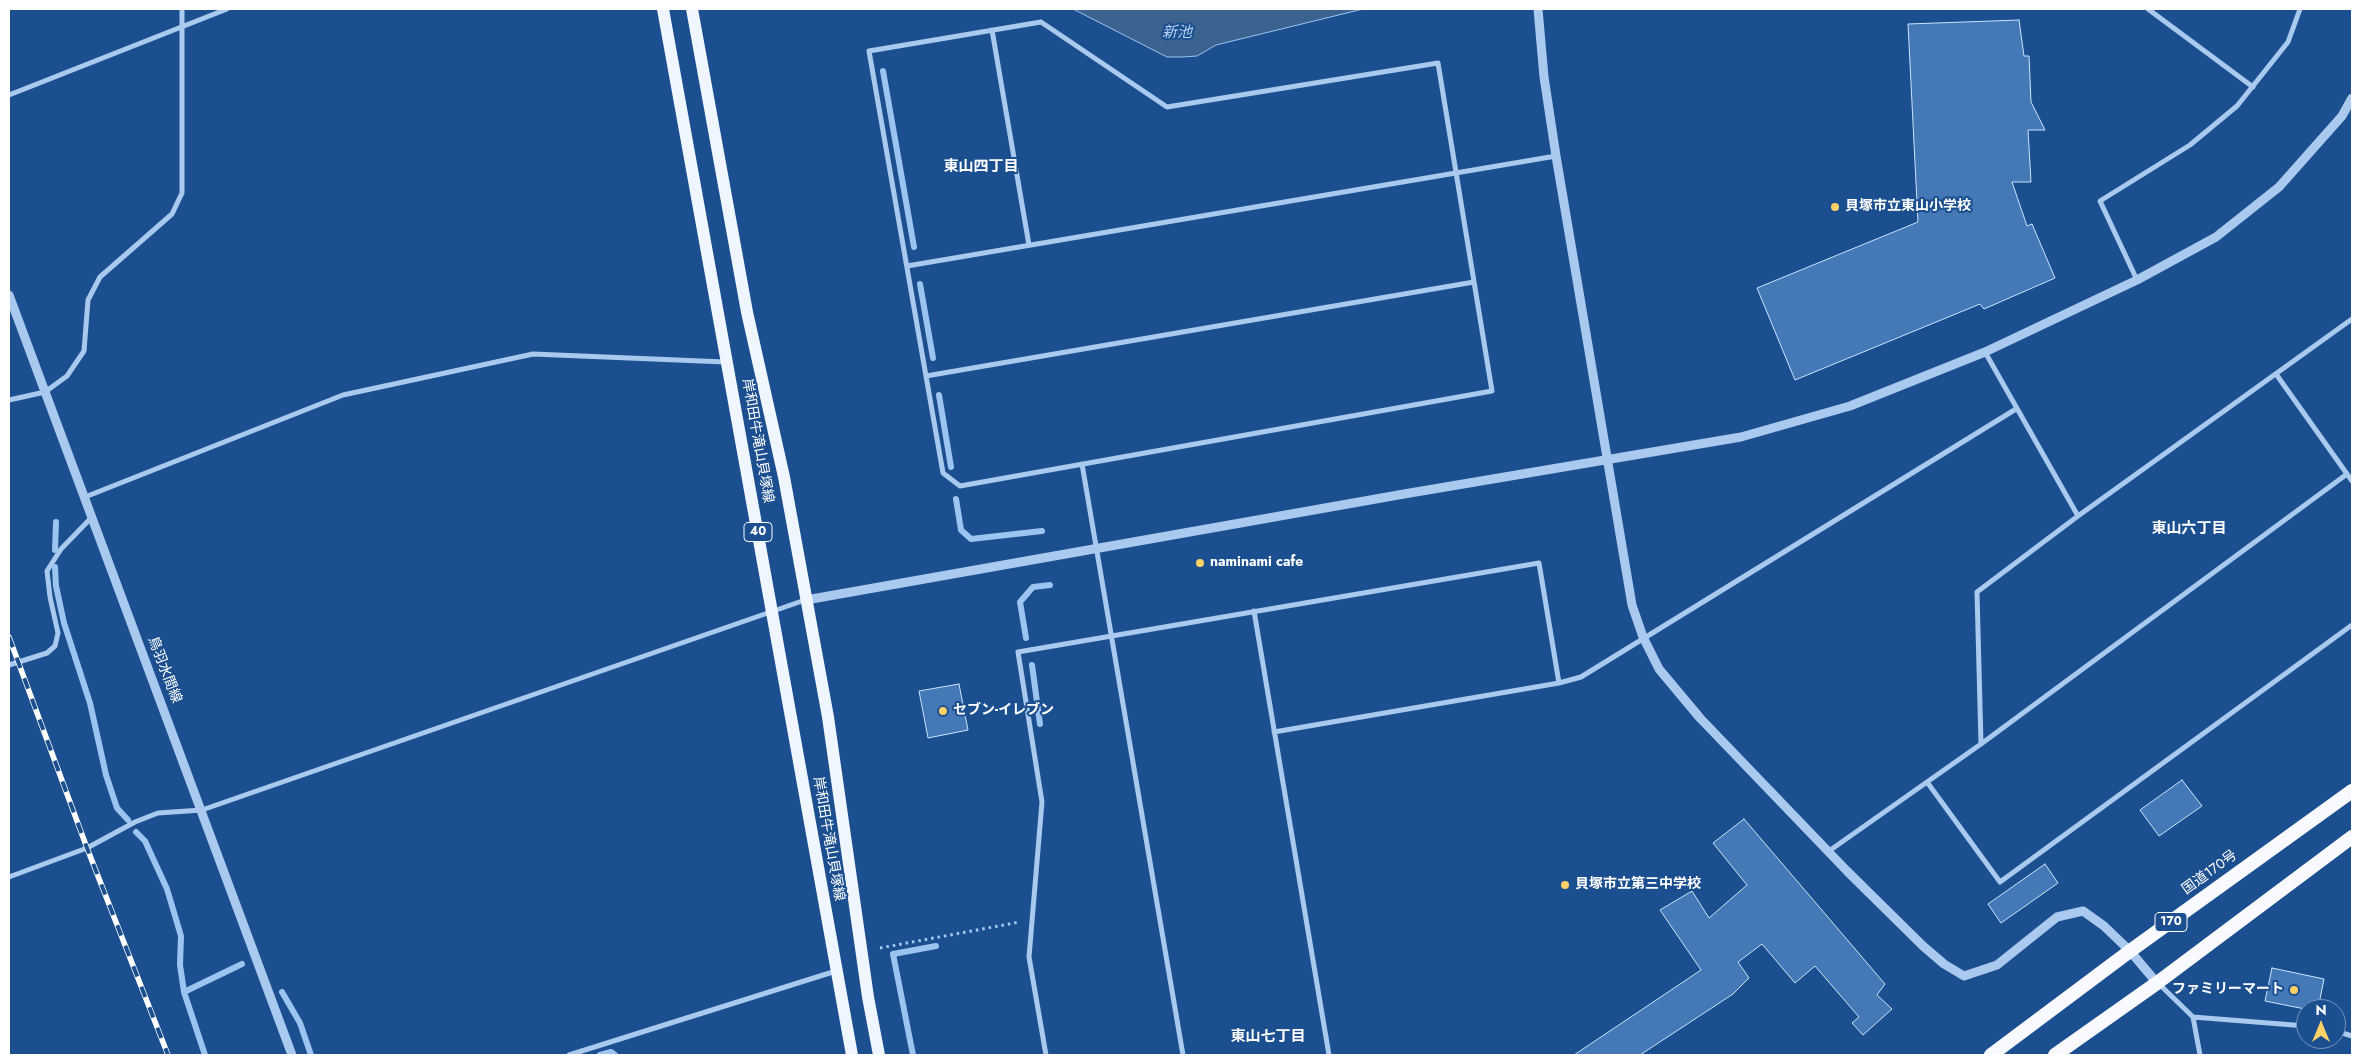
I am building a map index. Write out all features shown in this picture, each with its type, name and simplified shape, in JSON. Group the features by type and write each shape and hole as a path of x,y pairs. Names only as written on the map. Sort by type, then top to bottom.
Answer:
{"highway":[{"name":"国道170号","path":"1991,1055 2130,951 2352,791"},
{"path":"2055,1055 2157,983 2352,837"}],"main road":[{"name":"岸和田牛滝山貝塚線","path":"663,9 852,1055"},
{"name":"岸和田牛滝山貝塚線","path":"692,9 747,312 784,477 828,717 865,978 879,1055"}],"street":[{"path":"9,400 45,392 67,376 84,350 88,300 100,277 172,214 182,193 182,9"},
{"path":"9,95 227,9"},
{"path":"1538,9 1544,77 1556,156 1632,605 1643,637 1659,669 1700,718 1828,851 1923,946 1964,976 1997,965 2058,917 2083,911 2104,926 2130,951 2157,983 2193,1017 2200,1055"},
{"path":"2148,9 2253,87"},
{"path":"2137,280 2100,200 2190,145 2237,106 2288,42 2300,9"},
{"path":"1041,22 1167,107 1438,63 1492,391 960,486 943,473 869,51 992,30 1041,22"},
{"path":"992,30 1029,245"},
{"path":"9,876 87,848 135,822 158,813 202,810 806,600 1404,494 1740,437 1850,406 1985,352 2137,280 2216,237 2279,187 2342,116 2352,98"},
{"path":"907,266 1556,156"},
{"path":"926,376 1474,282"},
{"name":"鳥羽水間線","path":"9,295 292,1055"},
{"path":"1981,744 1977,592 2078,516 2352,319"},
{"path":"1985,352 2078,516"},
{"path":"85,497 343,395 533,354 728,363"},
{"path":"2276,374 2352,482"},
{"path":"1274,732 1559,683 1581,677 1643,637 2016,409"},
{"path":"1082,464 1183,1055"},
{"path":"1828,851 1981,744 2347,474"},
{"path":"9,665 47,653 55,646 58,633 50,597 47,570 61,549 92,516"},
{"path":"1046,1055 1029,957 1042,802 1018,652 1539,563 1559,683"},
{"path":"1254,611 1329,1055"},
{"path":"1927,782 2000,882 2352,625"},
{"path":"569,1055 837,971"},
{"path":"2193,1017 2296,1025"}],"path":[{"path":"880,948 1032,920"}],"water":[{"name":"新池","path":"1073,9 1363,9 1216,45 1197,56 1167,57"}],"building":[{"path":"2019,20 2024,56 2029,56 2031,102 2045,130 2028,130 2031,182 2012,182 2027,226 2032,224 2055,278 1984,309 1980,304 1795,380 1757,288 1918,222 1908,24"},
{"name":"セブン-イレブン","path":"959,684 968,730 928,738 919,691"},
{"path":"2182,780 2202,806 2159,836 2140,810"},
{"path":"1744,819 1885,984 1877,995 1892,1009 1863,1035 1852,1023 1859,1017 1815,966 1795,983 1762,944 1738,962 1749,978 1733,994 1640,1055 1574,1055 1701,970 1660,910 1692,891 1709,918 1747,885 1713,843"},
{"path":"2045,864 2058,883 2001,923 1988,904"},
{"name":"ファミリーマート","path":"2272,968 2324,979 2320,999 2296,999 2296,1007 2265,1001"}],"waterway":[{"path":"883,71 914,247"},
{"path":"920,284 933,358"},
{"path":"939,395 951,467"},
{"path":"956,499 961,530 971,539 1042,531"},
{"path":"55,550 56,522"},
{"path":"55,567 56,586 64,623 90,703 106,775 117,808 128,820"},
{"path":"1026,638 1020,602 1033,587 1050,585"},
{"path":"1032,665 1040,724"},
{"path":"136,832 145,841 167,889 181,936 180,965 184,992 205,1055"},
{"path":"913,1055 893,954 936,946"},
{"path":"184,992 242,964"},
{"path":"282,992 300,1023 311,1055"},
{"path":"600,1055 611,1052 615,1055"}],"railway":[{"path":"9,637 87,848 168,1055"}],"place":[{"name":"貝塚市立東山小学校","path":"1835,207"},
{"name":"naminami cafe","path":"1200,563"},
{"name":"セブン-イレブン","path":"943,711"},
{"name":"貝塚市立第三中学校","path":"1565,885"},
{"name":"ファミリーマート","path":"2294,990"}],"district":[{"name":"東山四丁目","path":"981,167"},
{"name":"東山六丁目","path":"2189,529"},
{"name":"東山七丁目","path":"1268,1037"}]}
